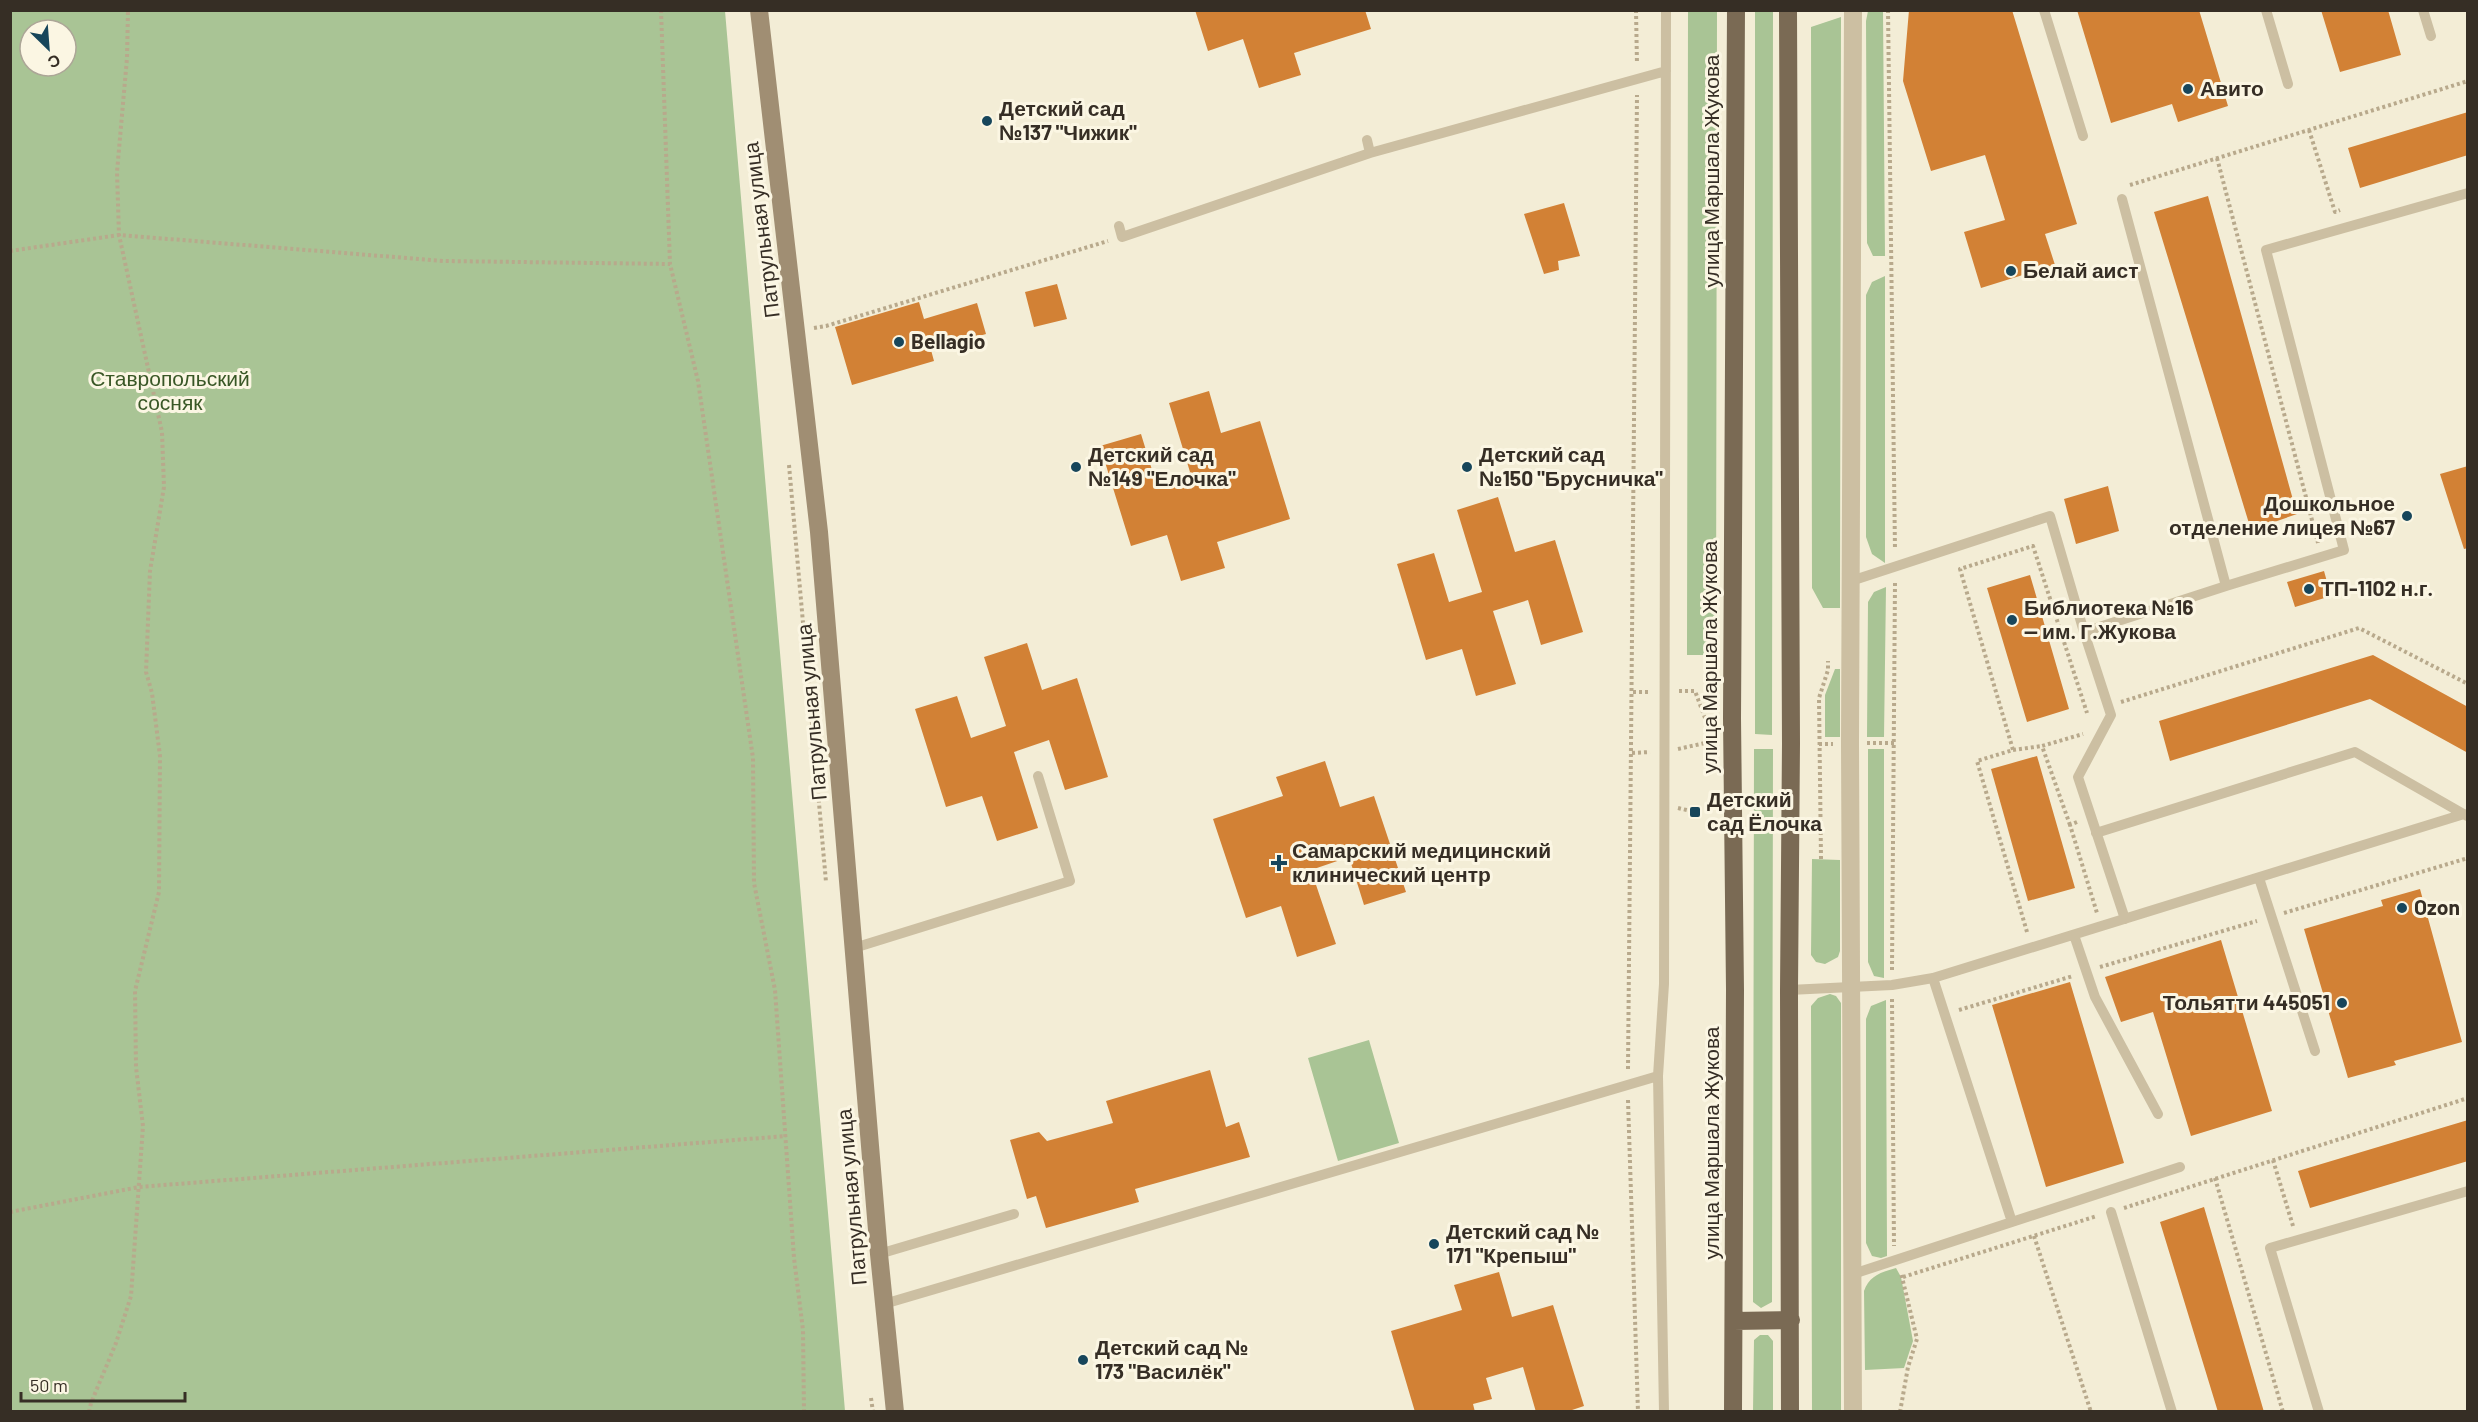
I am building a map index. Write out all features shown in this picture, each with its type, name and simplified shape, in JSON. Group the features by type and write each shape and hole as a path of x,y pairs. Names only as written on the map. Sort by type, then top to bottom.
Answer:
{"main road":[{"name":"улица Маршала Жукова","path":"1733,1412 1735,990 1732,706 1736,10"},
{"path":"1788,10 1791,732 1790,1412"},
{"path":"1734,1321 1791,1320"}],"street":[{"name":"Патрульная улица","path":"759,10 819,532 879,1254 895,1412"},
{"path":"1853,10 1850,987 1853,1412"}],"lane":[{"path":"1664,1412 1658,1076 1664,984 1666,10"},
{"path":"2044,10 2083,136"},
{"path":"2266,10 2288,84"},
{"path":"2423,10 2431,36"},
{"path":"1121,231 1370,153 1666,71"},
{"path":"1367,140 1370,153"},
{"path":"2084,632 2344,550 2266,250 2468,193"},
{"path":"2122,199 2226,586"},
{"path":"1851,580 1895,568 2050,516 2110,715 2078,777 2125,919"},
{"path":"2096,832 2355,752 2466,815"},
{"path":"854,948 1070,881 1038,776"},
{"path":"1789,990 1892,985 1933,978 2466,815"},
{"path":"2259,878 2315,1051"},
{"path":"2074,934 2095,997 2158,1114"},
{"path":"1933,978 2012,1222"},
{"path":"884,1305 1658,1076"},
{"path":"1853,1274 2180,1167"},
{"path":"2319,1412 2270,1248 2468,1191"},
{"path":"2110,1212 2172,1412"},
{"path":"879,1254 1014,1214"}],"path":[{"path":"89,1412 90,1403 116,1343 131,1296 143,1126 136,1067 135,991 159,892 160,756 152,693 146,672 150,571 164,487 162,432 141,345 119,235 117,172 127,58 128,10"},
{"path":"661,10 670,264 698,381 753,758 754,883 775,990 794,1257 803,1330 804,1412"},
{"path":"1636,10 1628,1085 1638,1412"},
{"path":"1888,10 1895,568 1892,974 1901,972"},
{"path":"2129,186 2468,81"},
{"path":"2309,130 2335,212 2346,208"},
{"path":"2217,158 2319,546"},
{"path":"796,330 826,327 1121,231"},
{"path":"10,251 119,235 444,261 670,264"},
{"path":"789,458 826,887"},
{"path":"2013,750 1960,569 2033,546 2090,722"},
{"path":"2087,713 2359,628 2468,684"},
{"path":"1821,860 1819,698 1828,670 1828,650"},
{"path":"2028,936 1977,761 2013,750 2042,746 2092,731"},
{"path":"2042,746 2098,915 2088,918"},
{"path":"2070,825 2091,818"},
{"path":"1945,1014 2468,858"},
{"path":"1892,985 1894,1261 1903,1277 1917,1339 1908,1367 1900,1412"},
{"path":"1903,1277 2468,1098"},
{"path":"10,1212 139,1187 786,1136"},
{"path":"2273,1160 2295,1234"},
{"path":"2215,1178 2283,1412"},
{"path":"2034,1236 2091,1412"},
{"path":"871,1388 873,1412"}],"green space":[{"path":"1717,10 1716,655 1687,655 1688,11"},
{"path":"1773,10 1772,735 1755,734 1755,11"},
{"name":"Ставропольский сосняк","path":"10,11 725,11 845,1411 11,1411"},
{"path":"1868,11 1883,11 1885,256 1873,256 1867,243 1866,21"},
{"path":"1841,17 1840,608 1823,608 1812,588 1811,27"},
{"path":"1885,276 1885,563 1872,554 1866,537 1866,295 1872,282"},
{"path":"1886,587 1884,737 1867,737 1868,602 1874,592"},
{"path":"1835,669 1840,669 1840,737 1825,737 1825,695"},
{"path":"1754,749 1773,749 1772,1302 1761,1308 1753,1302"},
{"path":"1868,749 1884,749 1884,978 1874,976 1868,962"},
{"path":"1812,859 1840,860 1840,951 1838,957 1825,964 1816,962 1811,955"},
{"path":"1830,994 1836,996 1841,1003 1841,1411 1812,1412 1811,1006 1818,998"},
{"path":"1886,1000 1887,1256 1881,1258 1872,1256 1866,1243 1866,1019 1871,1006"},
{"path":"1369,1040 1399,1143 1338,1161 1308,1058"},
{"path":"1896,1268 1901,1277 1913,1341 1904,1368 1865,1370 1864,1291 1876,1275"},
{"path":"1760,1335 1768,1335 1773,1341 1773,1411 1753,1411 1754,1340"}],"building":[{"path":"1195,10 1365,10 1371,29 1294,53 1301,75 1259,88 1243,39 1208,51"},
{"path":"1909,10 2012,10 2077,224 2045,234 2055,265 1981,288 1964,232 2005,220 1985,155 1931,171 1903,81"},
{"path":"2077,10 2199,10 2228,106 2178,122 2172,104 2111,123"},
{"path":"2321,10 2388,10 2401,55 2340,72"},
{"path":"2468,112 2468,155 2360,188 2348,148"},
{"path":"2208,196 2297,514 2251,530 2154,212"},
{"path":"1564,203 1580,256 1558,261 1559,270 1544,274 1524,214"},
{"path":"1057,284 1067,319 1034,327 1025,292"},
{"name":"Bellagio","path":"919,302 924,319 977,303 986,334 931,350 934,361 852,385 835,327"},
{"path":"1209,391 1221,433 1260,421 1290,519 1217,542 1225,568 1181,581 1167,535 1131,546 1100,446 1141,434 1156,483 1190,472 1169,403"},
{"path":"2468,466 2468,548 2464,549 2440,474"},
{"path":"2108,486 2119,531 2076,544 2064,499"},
{"path":"1498,497 1515,552 1555,540 1583,632 1541,645 1528,600 1493,611 1516,684 1476,696 1462,649 1426,660 1397,564 1434,553 1449,602 1482,592 1457,510"},
{"name":"ТП-1102 н.г.","path":"2324,571 2331,596 2295,607 2287,582"},
{"path":"2030,575 2069,709 2027,722 1987,588"},
{"path":"1027,643 1042,690 1077,678 1108,777 1065,790 1049,740 1014,752 1038,828 997,841 982,796 946,807 915,709 957,696 971,738 1006,726 984,657"},
{"path":"2373,655 2468,707 2468,753 2370,699 2170,761 2159,721"},
{"path":"2037,756 2075,888 2028,901 1991,769"},
{"name":"Самарский медицинский клинический центр","path":"1325,761 1340,807 1374,796 1406,892 1364,905 1349,857 1311,870 1336,944 1297,957 1281,906 1246,918 1213,819 1283,796 1276,777"},
{"path":"2420,889 2462,1042 2394,1061 2396,1065 2348,1078 2304,929 2383,906 2381,900"},
{"path":"2221,940 2272,1111 2191,1136 2153,1012 2121,1022 2105,977"},
{"path":"2070,982 2124,1163 2046,1187 1992,1005"},
{"path":"1210,1070 1226,1127 1239,1122 1250,1157 1135,1189 1139,1202 1046,1228 1036,1196 1027,1199 1010,1140 1039,1132 1047,1141 1113,1123 1106,1101"},
{"path":"2468,1120 2468,1161 2310,1208 2298,1171"},
{"path":"2204,1207 2264,1412 2218,1412 2160,1222"},
{"path":"1499,1272 1512,1317 1553,1305 1584,1406 1566,1412 1536,1412 1523,1367 1486,1378 1492,1399 1473,1404 1475,1412 1415,1412 1391,1331 1462,1310 1454,1285"}],"place":[{"name":"Авито","path":"2188,89"},
{"name":"Детский сад №137 \"Чижик\"","path":"987,121"},
{"name":"Белай аист","path":"2011,271"},
{"name":"Bellagio","path":"899,342"},
{"name":"Детский сад №149 \"Елочка\"","path":"1076,467"},
{"name":"Детский сад №150 \"Брусничка\"","path":"1467,467"},
{"name":"Дошкольное отделение лицея №67","path":"2407,516"},
{"name":"ТП-1102 н.г.","path":"2309,589"},
{"name":"Библиотека №16 — им. Г.Жукова","path":"2012,620"},
{"name":"Детский сад Ёлочка","path":"1695,812"},
{"name":"Самарский медицинский клинический центр","path":"1279,863"},
{"name":"Ozon","path":"2402,908"},
{"name":"Тольятти 445051","path":"2342,1003"},
{"name":"Детский сад № 171 \"Крепыш\"","path":"1434,1244"},
{"name":"Детский сад № 173 \"Василёк\"","path":"1083,1360"}]}
